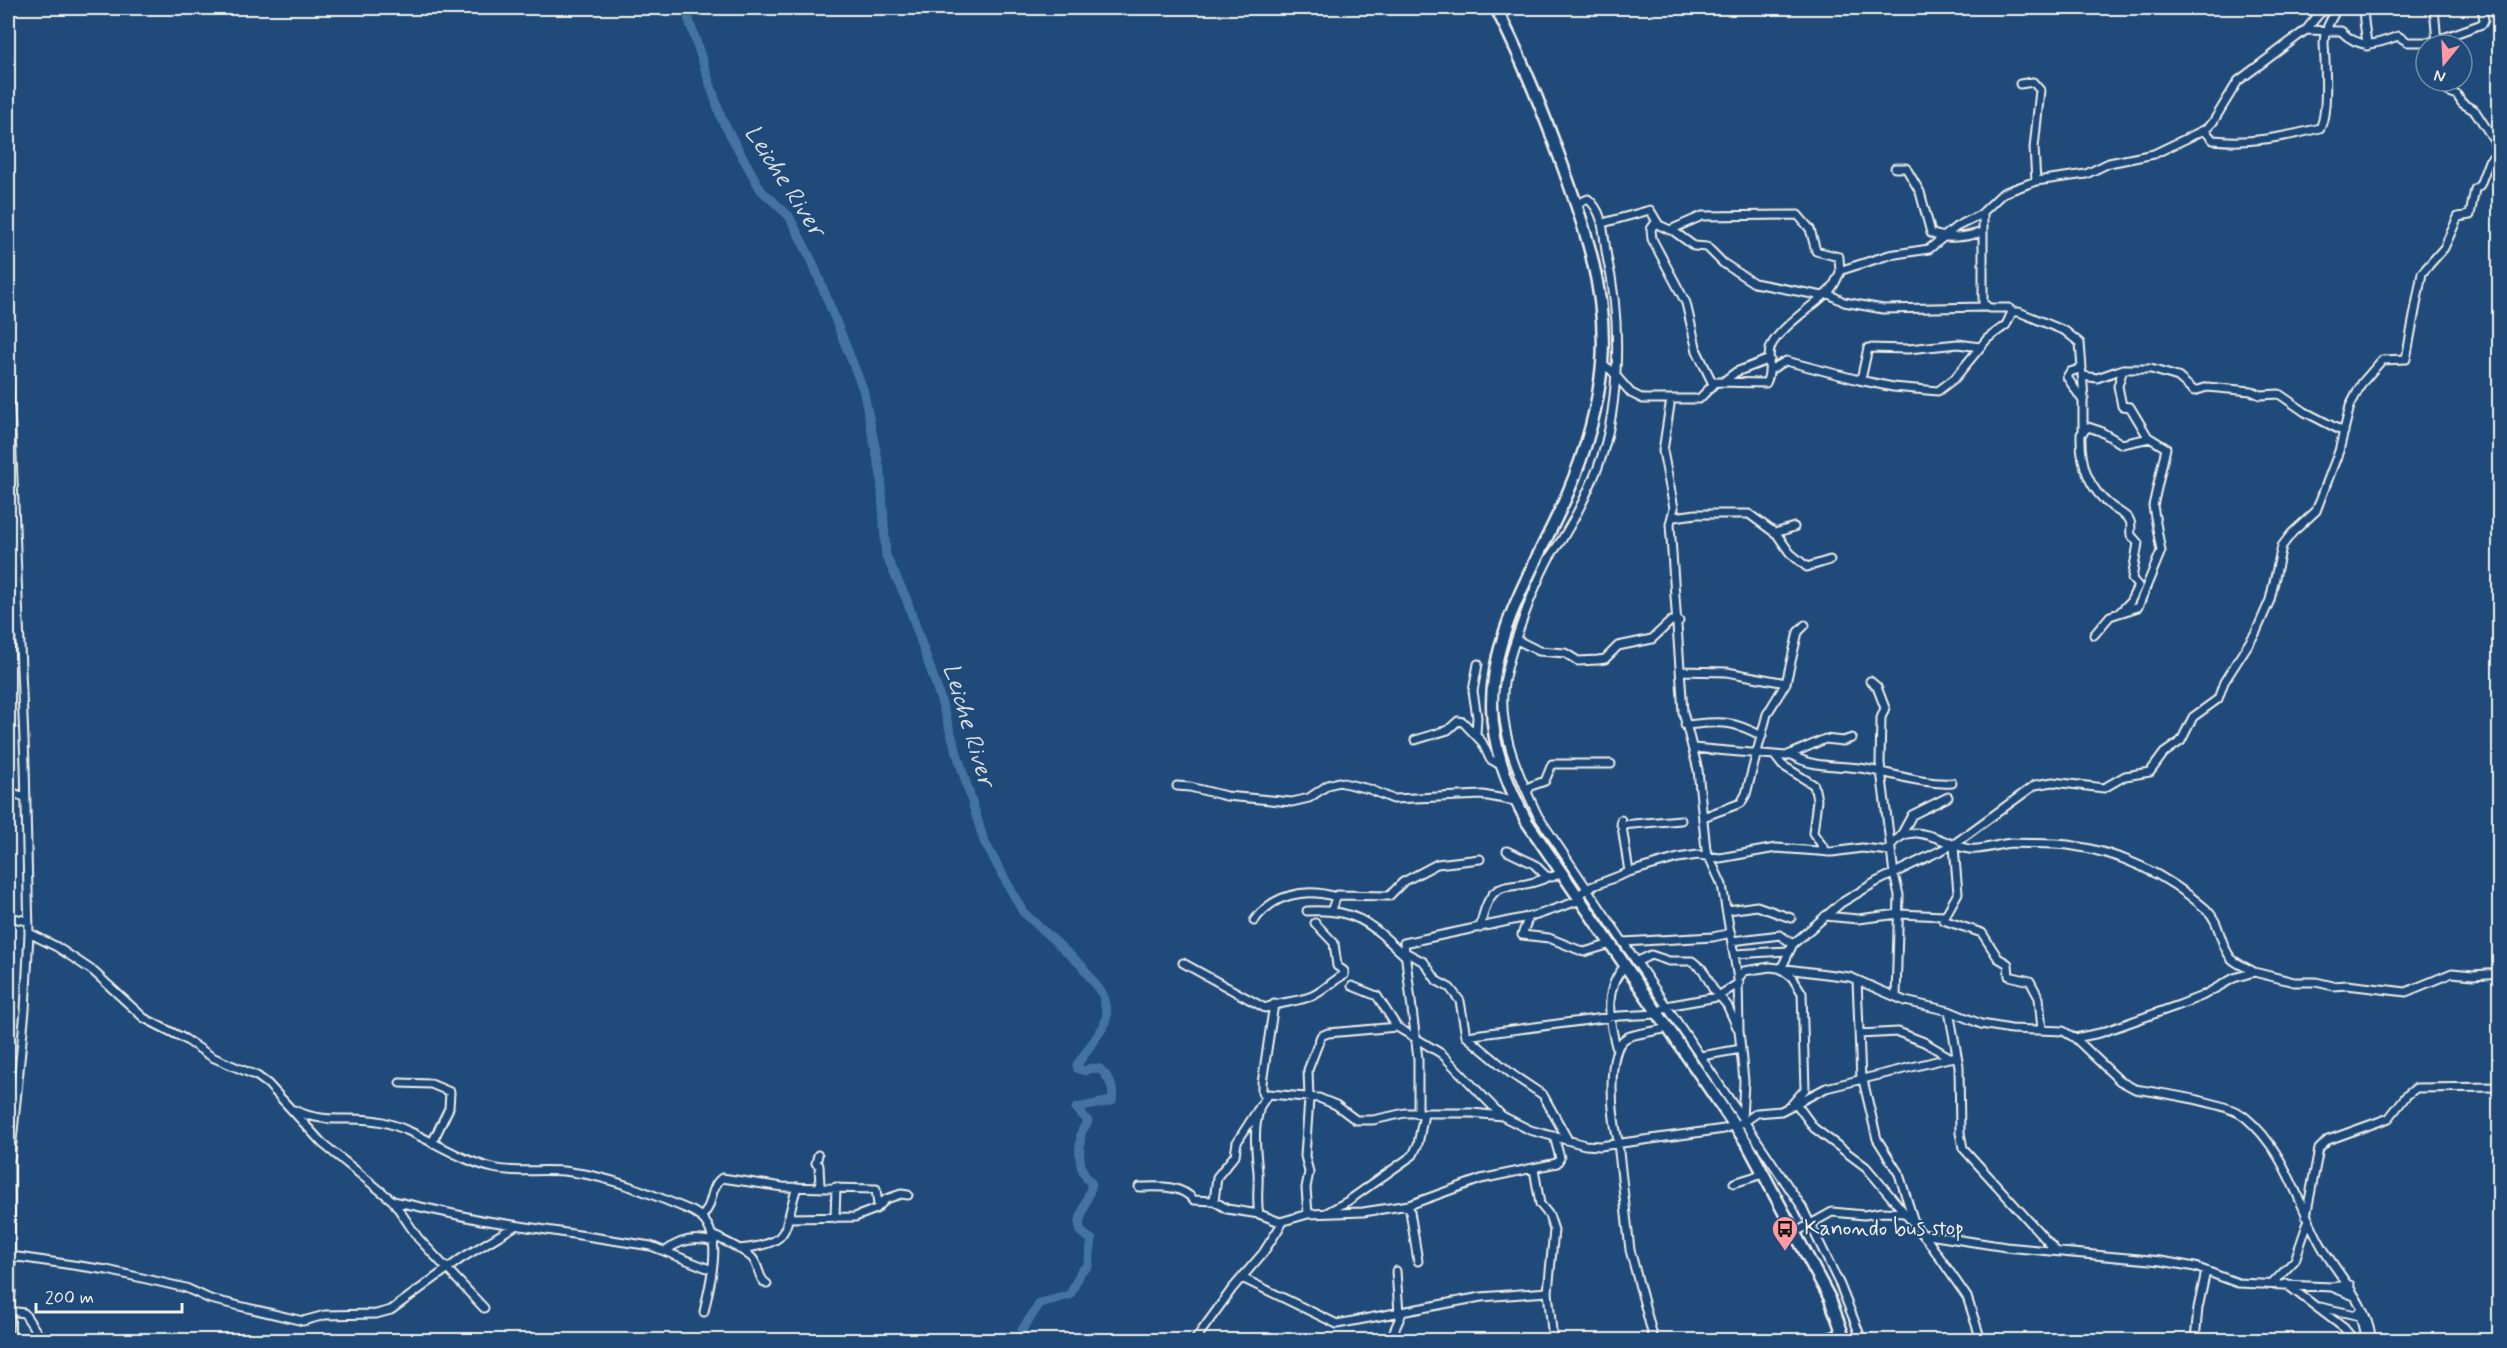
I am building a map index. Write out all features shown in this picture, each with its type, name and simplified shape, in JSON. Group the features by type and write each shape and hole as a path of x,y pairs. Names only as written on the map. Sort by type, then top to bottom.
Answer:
{"highway":[{"path":"1496,8 1534,87 1587,233 1601,302 1602,364 1594,413 1581,463 1512,608 1498,651 1492,708 1502,766 1515,801 1561,873 1625,966 1662,1010 1667,1028 1740,1122 1762,1174 1796,1232 1830,1299 1844,1337"}],"street":[{"path":"1723,381 1763,384 1768,380 1770,349 1776,338 1825,294 1840,272 1847,267 1879,258 1926,250 1983,212 1994,199 2003,193 2036,181 2086,174 2109,163 2154,154 2204,130 2213,122 2238,81 2306,30 2319,14 2328,8"},
{"path":"2204,130 2214,140 2242,142 2320,127 2327,72 2324,43 2327,29 2337,8"},
{"path":"2365,8 2362,12 2368,33 2367,46"},
{"path":"2434,8 2436,33"},
{"path":"2460,33 2482,24 2484,20 2482,8"},
{"path":"2306,30 2342,31 2347,38 2367,46 2398,36 2408,42 2414,42"},
{"path":"2020,84 2033,82 2040,90 2034,156 2036,181"},
{"path":"1781,969 1791,947 1841,903 1952,846 2035,785 2053,782 2104,788 2125,776 2150,772 2164,753 2181,741 2193,717 2218,699 2224,682 2256,632 2270,600 2283,546 2292,533 2316,511 2327,486 2352,402 2374,366 2384,359 2406,360 2422,273 2444,248 2458,217 2470,215 2475,189 2481,183 2489,161 2496,154 2494,140 2475,111 2462,103 2457,95 2453,93"},
{"path":"1895,168 1906,168 1920,192 1930,231 1935,236 1967,236 1982,232"},
{"path":"1576,204 1588,199 1599,210 1603,223 1614,296 1617,377 1594,478 1564,535 1547,560 1506,673 1504,718 1512,756 1538,816 1636,962 1662,1010 1701,1056 1740,1122 1811,1224 1840,1285 1862,1341"},
{"path":"1603,223 1650,210 1656,222 1694,246 1707,248 1723,263 1754,283 1825,294 1844,302 1883,309 2006,307 2012,312 2074,336 2082,348 2082,397 2085,428 2081,447 2089,482 2100,497 2128,518 2131,523 2131,535 2138,543 2132,579 2138,586 2119,613"},
{"path":"1983,212 1983,301 1986,307"},
{"path":"1672,230 1702,216 1800,215 1810,229 1816,251 1839,257 1840,272"},
{"path":"1656,222 1651,229 1652,239 1686,303 1697,351 1713,384"},
{"path":"1770,370 1786,361 1893,387 1938,391 1955,378 1980,347 2006,325 2012,312"},
{"path":"1859,380 1868,348 1908,350 1958,344 1980,347"},
{"path":"1602,364 1637,396 1667,403 1704,396 1713,384 1770,359"},
{"path":"8,361 29,933 25,1010 9,1162 11,1256 8,1331"},
{"path":"2082,368 2068,373 2067,377 2082,397"},
{"path":"2082,376 2097,378 2123,369 2151,369 2174,375 2194,392 2207,387 2251,391 2260,395 2279,394 2305,412 2344,432"},
{"path":"2094,635 2106,619 2119,613 2136,610 2142,603 2161,551 2153,506 2166,448 2150,438 2130,407 2122,405 2118,384 2123,369"},
{"path":"1667,403 1663,460 1674,503 1674,517 1670,524 1685,725 1693,748 1709,856 1722,885 1732,937 1738,981 1739,1030 1744,1082 1740,1122"},
{"path":"2085,428 2096,429 2122,444 2150,438"},
{"path":"1674,517 1696,514 1747,514 1776,533 1790,553 1807,567 1811,568 1830,560"},
{"path":"1776,533 1794,527"},
{"path":"1517,640 1539,651 1565,653 1578,661 1598,660 1605,659 1618,646 1652,639 1671,621 1679,621"},
{"path":"1704,817 1741,803 1746,794 1767,714 1786,683 1798,632 1805,626"},
{"path":"1476,734 1477,717 1473,691 1478,664"},
{"path":"1680,671 1727,672 1786,683"},
{"path":"1870,681 1877,687 1880,700 1885,708 1881,718 1881,773 1890,848 1899,895 1896,997"},
{"path":"1415,740 1450,729 1460,721 1476,734 1490,759 1502,766"},
{"path":"1685,725 1724,721 1738,724 1762,736"},
{"path":"1693,748 1758,755 1792,755 1825,739 1844,741 1852,738"},
{"path":"1792,755 1806,763 1862,768 1905,778 1952,783"},
{"path":"1775,756 1782,765 1814,785 1817,800 1813,833 1827,852"},
{"path":"1527,792 1531,786 1545,781 1552,764 1611,764"},
{"path":"1177,786 1235,798 1292,802 1309,798 1328,785 1339,783 1369,789 1393,799 1483,795 1515,801"},
{"path":"8,791 24,797"},
{"path":"1325,1213 1348,1201 1413,1155 1418,1144 1421,1114 1420,1088 1404,943 1529,916 1579,898 1588,888 1629,872 1678,858 1737,855 1776,848 1827,852 1890,848 1900,837 1912,815 1948,796"},
{"path":"1629,872 1621,823 1681,820"},
{"path":"1900,837 1908,834 1928,834 1943,839 1952,846 1977,849 2007,843 2067,845 2098,850 2148,868 2209,912 2216,920 2231,957 2254,972 2294,982 2316,982 2333,986 2347,985 2406,992 2452,973 2473,975 2499,973"},
{"path":"1952,846 1958,893 1943,920 1949,924 1982,933 1998,958 2008,964 2010,976 2030,981 2041,1007 2042,1030"},
{"path":"1507,851 1534,864 1548,877"},
{"path":"1254,921 1268,904 1289,895 1316,893 1336,897 1389,896 1403,882 1437,864 1480,860"},
{"path":"1480,928 1485,908 1499,888 1509,884 1530,884 1561,873"},
{"path":"1332,909 1336,897"},
{"path":"1728,910 1757,906 1791,918"},
{"path":"1307,911 1332,909 1356,915 1383,933 1404,955"},
{"path":"1825,916 1858,919 1899,914 1944,916"},
{"path":"1529,916 1522,935 1549,938 1584,952 1611,945"},
{"path":"8,917 28,921"},
{"path":"1183,963 1262,1007 1292,1003 1312,996 1344,975 1344,971 1337,966 1334,943 1315,922"},
{"path":"29,933 57,947 93,971 144,1018 185,1038 212,1057 257,1076 294,1110 306,1128 322,1143 393,1201 418,1238 484,1308"},
{"path":"1623,942 1780,935 1791,947"},
{"path":"1734,954 1791,947"},
{"path":"1404,955 1407,953 1424,962 1437,981 1450,988 1460,1000 1466,1036 1513,1075 1543,1095 1568,1140"},
{"path":"1636,962 1652,956 1669,961 1692,961 1703,970 1713,989 1721,995 1739,1030"},
{"path":"1625,966 1614,980 1610,1017 1617,1050 1612,1100 1619,1143 1630,1250 1654,1341"},
{"path":"1466,1036 1662,1010 1721,995 1738,981 1741,973 1749,969 1781,969 1857,980 1917,1005 1949,1011 1999,1028 2063,1031 2075,1038 2113,1075 2135,1089 2226,1107 2245,1117 2273,1145 2323,1249 2350,1285 2366,1341"},
{"path":"1781,969 1800,987 1803,997 1805,1089 1793,1103"},
{"path":"2075,1038 2100,1033 2179,1005 2202,996 2234,978 2254,972"},
{"path":"1857,980 1862,1080 1877,1139 1899,1173 1915,1224"},
{"path":"1352,986 1377,996 1397,1027 1442,1054 1502,1116 1530,1130 1593,1146 1717,1131 1757,1113 1776,1113 1826,1088 1954,1057"},
{"path":"1266,1096 1262,1092 1262,1077 1274,1004"},
{"path":"1949,1011 1963,1148 2056,1251"},
{"path":"1308,1214 1306,1188 1309,1173 1305,1156 1305,1136 1310,1099 1308,1070 1321,1036 1328,1033 1397,1027"},
{"path":"1617,1050 1628,1036 1649,1034 1667,1028"},
{"path":"1858,1034 1898,1032 1954,1057"},
{"path":"1701,1056 1741,1049"},
{"path":"400,1083 431,1084 450,1092 449,1108 432,1143"},
{"path":"2272,1284 2295,1260 2307,1219 2319,1149 2328,1140 2389,1118 2406,1096 2416,1088 2499,1087"},
{"path":"1214,1201 1217,1177 1235,1155 1237,1142 1260,1104 1266,1096 1271,1094 1326,1100 1356,1120 1421,1114 1472,1113 1502,1116"},
{"path":"1793,1103 1814,1128 1860,1161 1915,1224 1967,1297 1981,1341"},
{"path":"1259,1214 1256,1199 1257,1149 1254,1136 1260,1104"},
{"path":"294,1110 323,1120 357,1119 384,1123 432,1143 458,1157 494,1169 551,1169 602,1178 665,1200 702,1216 713,1238 712,1270 704,1312"},
{"path":"1139,1187 1166,1186 1186,1192 1194,1200 1214,1201 1227,1209 1259,1214 1283,1222 1308,1214 1363,1212 1409,1205 1481,1179 1560,1161 1554,1136"},
{"path":"818,1155 816,1164 819,1164 820,1186"},
{"path":"1534,1168 1540,1204 1549,1215 1554,1230 1548,1292 1553,1341"},
{"path":"1734,1183 1762,1174"},
{"path":"702,1216 710,1209 717,1182 722,1178 797,1187 876,1189 879,1205"},
{"path":"739,1249 777,1241 784,1234 797,1187"},
{"path":"835,1218 836,1187"},
{"path":"788,1218 855,1217 876,1209 896,1195 908,1195"},
{"path":"393,1201 515,1226 637,1244 666,1251 712,1270"},
{"path":"1409,1205 1418,1261"},
{"path":"1796,1232 1827,1214 1839,1211 1864,1215 1882,1212 1906,1213"},
{"path":"1195,1341 1263,1253 1283,1222"},
{"path":"11,1256 106,1270 186,1288 210,1299 306,1321 325,1315 376,1314 391,1310 446,1269 515,1226"},
{"path":"1922,1234 1967,1243 2142,1258 2206,1271 2238,1282 2332,1287 2350,1285"},
{"path":"666,1251 685,1241 713,1238 739,1249 756,1262 761,1280 767,1284"},
{"path":"1390,1341 1400,1313 1396,1271"},
{"path":"2195,1341 2198,1308 2206,1271"},
{"path":"1242,1278 1337,1324 1481,1297 1548,1292"},
{"path":"2286,1284 2318,1306 2344,1328 2354,1341"},
{"path":"2332,1287 2355,1298 2368,1323 2372,1341"},
{"path":"2318,1306 2360,1317"},
{"path":"10,1311 24,1313 41,1340"},
{"path":"1819,1341 1844,1337"}],"waterway":[{"name":"Leiche River","path":"685,8 722,120 761,190 789,216 812,261 863,389 881,475 886,556 906,598 937,688 984,841 1023,912 1082,966 1103,995 1107,1015 1104,1026 1077,1065 1078,1069 1085,1071 1091,1068 1100,1069 1107,1076 1113,1092 1112,1101 1076,1108 1088,1121 1082,1132 1080,1154 1081,1167 1092,1184 1079,1223 1081,1232 1092,1240 1088,1266 1081,1271 1070,1295 1040,1303 1022,1330 1023,1335 1034,1340"}],"place":[{"name":"Kanondo bus stop","path":"1785,1252"}]}
